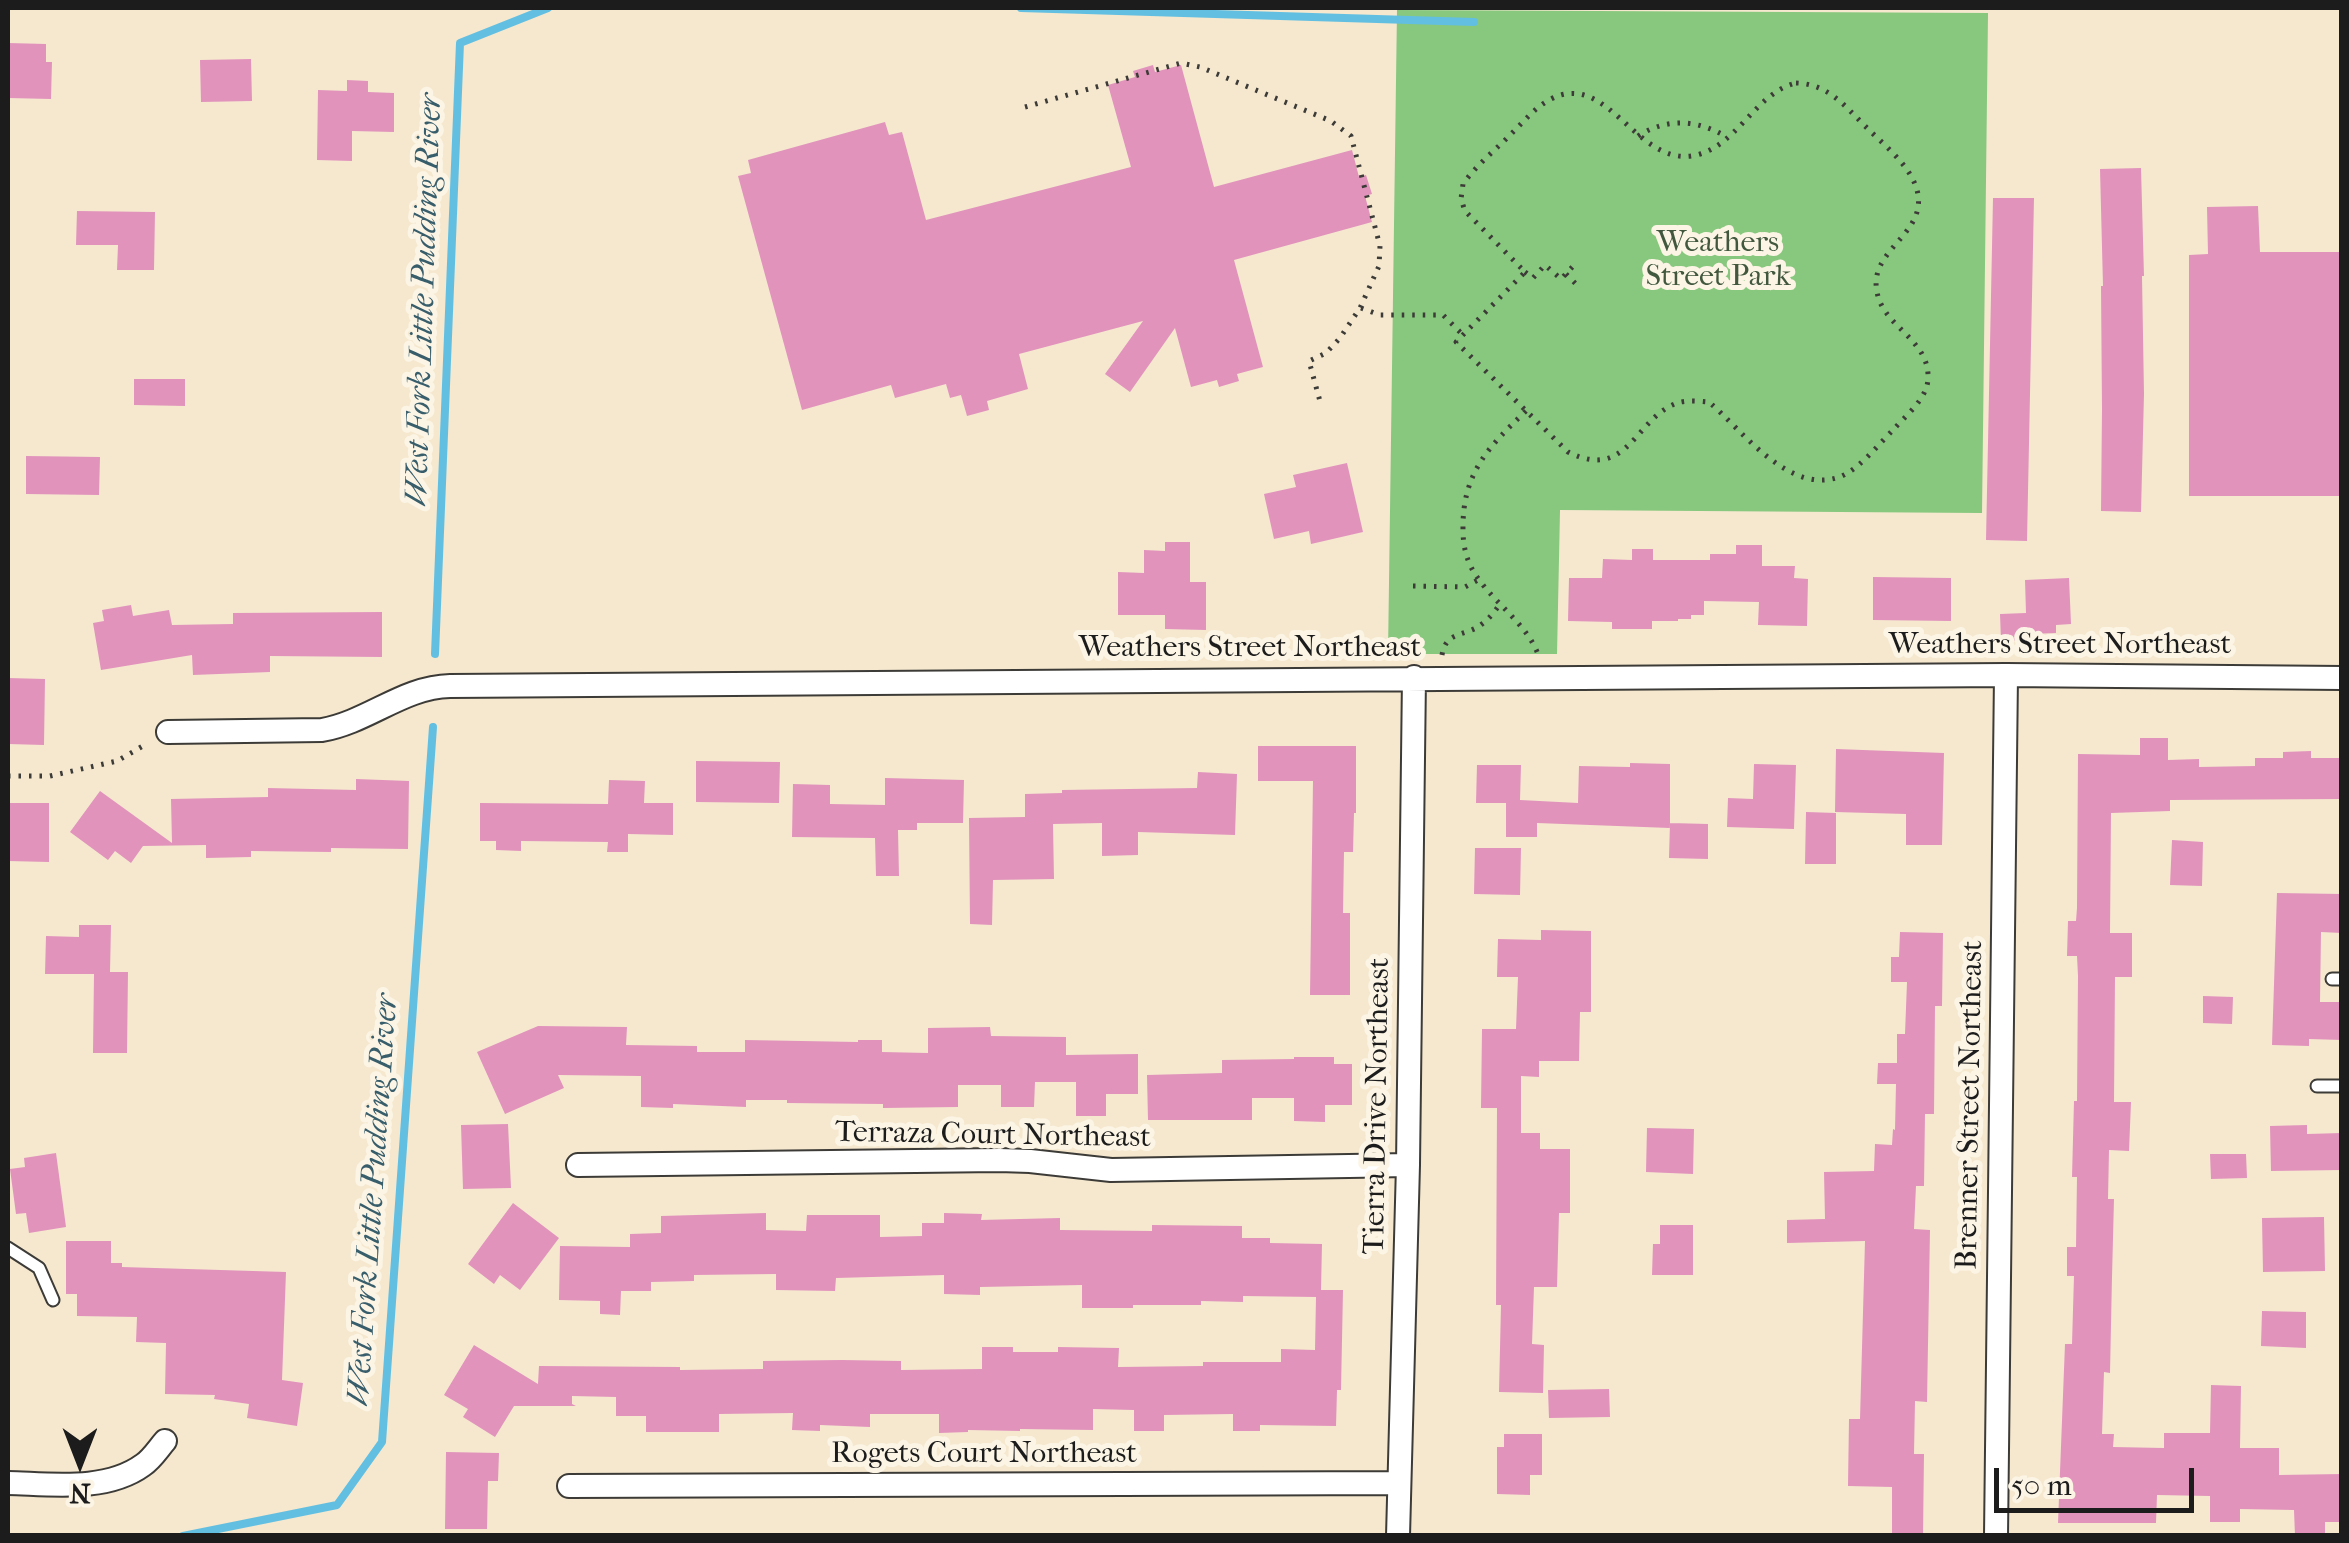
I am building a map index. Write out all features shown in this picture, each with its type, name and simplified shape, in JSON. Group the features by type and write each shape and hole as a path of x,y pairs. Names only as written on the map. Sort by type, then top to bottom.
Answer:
{"street":[{"name":"Brenner Street Northeast","path":"1996,1536 2006,675"},
{"name":"Weathers Street Northeast","path":"168,732 342,727 404,696 432,687 1542,677 2342,678"},
{"name":"Tierra Drive Northeast","path":"1398,1536 1408,1164 1414,678"},
{"name":"Terraza Court Northeast","path":"578,1164 1030,1160 1138,1170 1408,1164"},
{"path":"8,1483 80,1484 122,1477 146,1464 165,1441"},
{"name":"Rogets Court Northeast","path":"569,1486 1400,1484"}],"lane":[{"path":"2317,1086 2342,1086"},
{"path":"8,1248 39,1268 53,1300"}],"path":[{"path":"1025,107 1182,63 1331,121 1351,136 1380,246 1380,266 1360,308 1326,353 1308,361 1321,405"},
{"path":"1525,272 1456,342 1568,452 1580,459 1594,462 1620,452 1667,408 1680,401 1709,402 1768,458 1789,472 1807,479 1841,476 1858,464 1920,400 1928,386 1926,361 1920,349 1887,315 1876,288 1876,272 1910,229 1916,213 1914,181 1906,167 1839,99 1822,87 1807,83 1784,86 1704,153 1680,156 1655,149 1595,99 1560,95 1536,109 1467,178 1461,199 1465,211 1532,278 1545,265 1561,279 1576,263"},
{"path":"1638,136 1666,122 1692,123 1727,137"},
{"path":"1566,274 1578,284"},
{"path":"1360,308 1380,315 1443,315 1463,335"},
{"path":"1526,410 1486,452 1467,487 1463,545 1478,580 1532,641 1542,677"},
{"path":"1413,586 1466,586 1478,580"},
{"path":"1442,678 1443,646 1449,639 1484,623 1500,604"},
{"path":"8,776 50,776 117,761 168,732"}],"green space":[{"name":"Weathers Street Park","path":"1397,10 1988,13 1982,513 1560,510 1557,654 1388,654"}],"building":[{"path":"8,43 46,44 46,62 52,62 51,99 8,98"},
{"path":"251,59 252,101 201,102 200,60"},
{"path":"1153,65 1155,72 1181,65 1214,187 1352,150 1359,177 1366,175 1372,194 1365,196 1372,222 1234,260 1263,367 1237,374 1239,381 1219,387 1217,380 1191,387 1175,328 1130,392 1105,374 1143,321 1019,354 1028,389 987,401 989,410 967,416 961,395 950,398 946,384 895,398 891,385 802,410 738,176 751,173 748,160 885,122 889,135 902,132 926,220 1131,167 1108,85 1135,77 1133,71"},
{"path":"347,80 368,81 368,92 394,93 394,132 352,131 352,161 317,160 318,90 347,91"},
{"path":"2141,168 2141,512 2101,511 2100,169"},
{"path":"1993,198 2034,198 2027,541 1986,540"},
{"path":"2258,206 2260,252 2342,252 2342,496 2189,496 2189,255 2208,254 2207,207"},
{"path":"77,211 155,212 154,270 117,270 118,245 76,245"},
{"path":"134,379 185,379 185,406 134,405"},
{"path":"26,456 100,457 99,495 26,494"},
{"path":"1347,463 1363,532 1311,544 1309,531 1274,539 1264,494 1296,487 1293,475"},
{"path":"1165,542 1190,542 1190,582 1206,582 1206,630 1165,629 1165,615 1118,615 1118,572 1144,573 1144,550 1165,551"},
{"path":"1736,545 1762,545 1762,566 1795,566 1794,578 1808,579 1807,626 1758,625 1759,602 1704,601 1704,615 1652,621 1652,629 1612,629 1612,622 1568,621 1569,578 1602,578 1603,559 1632,560 1632,549 1653,549 1653,560 1710,560 1710,554 1736,554"},
{"path":"1873,577 1951,578 1951,621 1873,620"},
{"path":"2069,578 2071,624 2056,625 2056,633 2030,634 2030,640 2001,641 2000,614 2026,613 2025,580"},
{"path":"131,605 133,616 169,610 172,625 233,624 233,613 382,612 382,657 270,656 270,672 193,675 192,655 101,670 93,623 104,621 102,610"},
{"path":"8,678 45,679 44,745 8,744"},
{"path":"2140,738 2168,738 2168,760 2199,759 2199,767 2255,766 2255,758 2283,758 2283,752 2311,751 2311,758 2342,758 2342,799 2170,800 2170,811 2111,813 2110,933 2132,933 2132,977 2115,977 2114,1102 2131,1102 2129,1151 2109,1150 2108,1199 2114,1199 2110,1373 2104,1372 2102,1434 2114,1434 2113,1447 2164,1448 2164,1433 2210,1433 2211,1385 2241,1386 2240,1448 2279,1448 2279,1475 2342,1474 2342,1522 2325,1522 2325,1536 2295,1536 2294,1510 2240,1509 2240,1522 2210,1522 2210,1496 2157,1495 2156,1523 2058,1523 2065,1344 2072,1344 2074,1276 2067,1276 2067,1247 2076,1247 2077,1177 2072,1177 2078,976 2077,956 2067,956 2068,921 2076,921 2077,908 2078,754 2140,755"},
{"path":"1258,746 1356,746 1353,852 1344,852 1343,913 1350,913 1350,995 1310,995 1313,781 1258,781"},
{"path":"1836,749 1944,753 1942,845 1906,845 1906,814 1835,812"},
{"path":"696,761 780,762 779,803 696,802"},
{"path":"1630,763 1670,764 1670,828 1537,823 1537,837 1506,837 1506,803 1476,803 1477,765 1521,765 1520,800 1578,803 1579,766 1630,767"},
{"path":"1754,764 1796,765 1794,829 1727,827 1728,798 1753,799"},
{"path":"1198,772 1237,774 1235,835 1138,832 1138,855 1102,856 1102,823 1053,824 1054,879 993,880 992,925 970,924 969,818 1025,817 1025,794 1197,788"},
{"path":"885,778 964,780 963,823 917,823 917,830 898,830 899,876 876,876 875,838 792,837 793,784 830,785 830,804 885,805"},
{"path":"356,779 409,781 408,849 251,851 251,857 206,858 206,845 143,846 131,863 115,851 108,860 70,832 100,791 172,843 171,799 268,797 268,788 356,790"},
{"path":"609,780 645,781 644,803 673,803 673,835 628,834 628,852 607,852 608,842 521,841 521,851 496,850 496,841 480,841 480,803 608,804"},
{"path":"8,803 49,803 49,862 8,861"},
{"path":"1806,812 1836,813 1836,864 1805,864"},
{"path":"1670,823 1708,824 1708,859 1669,858"},
{"path":"2172,840 2203,842 2202,886 2170,885"},
{"path":"1475,848 1521,848 1520,895 1474,894"},
{"path":"2277,893 2342,894 2342,933 2321,932 2320,1002 2342,1002 2342,1040 2309,1039 2309,1046 2272,1045"},
{"path":"79,925 111,925 110,972 128,972 127,1053 93,1053 94,974 45,974 46,936 79,937"},
{"path":"1541,930 1591,931 1591,1012 1580,1012 1579,1061 1539,1061 1539,1077 1521,1076 1521,1133 1540,1133 1540,1149 1570,1149 1570,1213 1559,1213 1557,1287 1534,1287 1532,1344 1544,1345 1543,1393 1499,1392 1497,1108 1481,1108 1482,1029 1516,1029 1518,977 1497,977 1498,939 1541,940"},
{"path":"1900,932 1943,933 1942,1006 1935,1006 1934,1114 1925,1114 1924,1186 1916,1186 1914,1229 1930,1230 1927,1402 1915,1401 1914,1454 1924,1454 1923,1536 1892,1536 1892,1487 1848,1486 1849,1419 1860,1419 1865,1241 1787,1243 1787,1220 1825,1219 1824,1172 1874,1171 1875,1144 1892,1145 1896,1084 1877,1084 1878,1063 1897,1063 1897,1034 1905,1034 1907,982 1891,982 1891,957 1899,957"},
{"path":"2203,996 2233,997 2232,1024 2203,1023"},
{"path":"538,1026 627,1027 626,1045 697,1046 697,1052 745,1052 745,1040 882,1040 882,1052 928,1053 928,1028 990,1027 991,1036 1066,1037 1066,1055 1138,1054 1138,1094 1106,1094 1106,1116 1076,1116 1076,1082 1035,1082 1034,1107 1001,1107 1001,1085 958,1085 958,1107 883,1108 883,1104 746,1100 746,1107 641,1107 641,1076 558,1075 564,1088 505,1114 477,1052"},
{"path":"1334,1057 1334,1064 1352,1064 1352,1105 1325,1105 1325,1122 1294,1121 1294,1098 1252,1098 1252,1120 1148,1120 1147,1075 1222,1073 1222,1060"},
{"path":"508,1124 511,1188 463,1189 461,1125"},
{"path":"2307,1125 2307,1134 2342,1133 2342,1170 2271,1171 2270,1126"},
{"path":"1647,1128 1694,1129 1693,1174 1646,1172"},
{"path":"56,1153 66,1227 29,1233 26,1213 16,1214 10,1169 25,1167 24,1158"},
{"path":"2210,1154 2246,1154 2247,1178 2211,1179"},
{"path":"513,1203 559,1238 520,1290 500,1275 494,1284 468,1264"},
{"path":"766,1213 766,1230 806,1231 807,1215 880,1215 880,1237 922,1236 922,1223 944,1223 944,1213 982,1214 981,1220 1060,1218 1060,1230 1152,1231 1152,1225 1242,1226 1242,1238 1322,1244 1321,1290 1343,1290 1341,1390 1337,1390 1336,1426 1260,1425 1260,1431 1233,1431 1233,1414 1164,1415 1164,1431 1134,1431 1134,1410 1093,1409 1093,1430 939,1433 939,1414 870,1414 870,1427 820,1425 820,1431 792,1430 793,1413 719,1414 719,1432 646,1432 646,1416 616,1416 616,1397 572,1396 576,1406 514,1406 495,1437 463,1417 468,1409 444,1395 474,1345 538,1384 539,1366 763,1369 763,1361 842,1360 901,1361 901,1370 982,1369 982,1347 1058,1352 1058,1347 1119,1348 1118,1367 1203,1366 1203,1362 1281,1362 1281,1349 1315,1350 1316,1297 1243,1296 1243,1302 1082,1308 1082,1285 980,1287 980,1295 944,1294 944,1275 836,1278 835,1291 776,1290 776,1274 694,1275 694,1281 651,1282 651,1291 621,1291 620,1315 600,1314 600,1301 559,1300 560,1246 630,1247 630,1234 661,1233 661,1216"},
{"path":"2324,1217 2325,1271 2263,1272 2262,1218"},
{"path":"1660,1225 1693,1225 1693,1275 1652,1275 1653,1244 1660,1244"},
{"path":"66,1241 111,1241 111,1263 122,1263 122,1267 286,1272 282,1380 303,1383 297,1426 247,1418 249,1404 214,1399 215,1395 165,1394 166,1343 136,1342 137,1317 77,1316 77,1294 66,1294"},
{"path":"2262,1311 2306,1312 2306,1348 2261,1346"},
{"path":"1609,1389 1610,1417 1549,1418 1548,1390"},
{"path":"1504,1434 1542,1434 1542,1475 1530,1475 1530,1495 1497,1494 1497,1447 1504,1447"},
{"path":"446,1452 499,1453 498,1481 488,1481 487,1529 445,1529"}],"waterway":[{"name":"West Fork Little Pudding River","path":"435,654 460,43 548,8"},
{"name":"West Fork Little Pudding River","path":"1021,8 1474,22"},
{"name":"West Fork Little Pudding River","path":"183,1536 337,1505 382,1442 433,727"}]}
